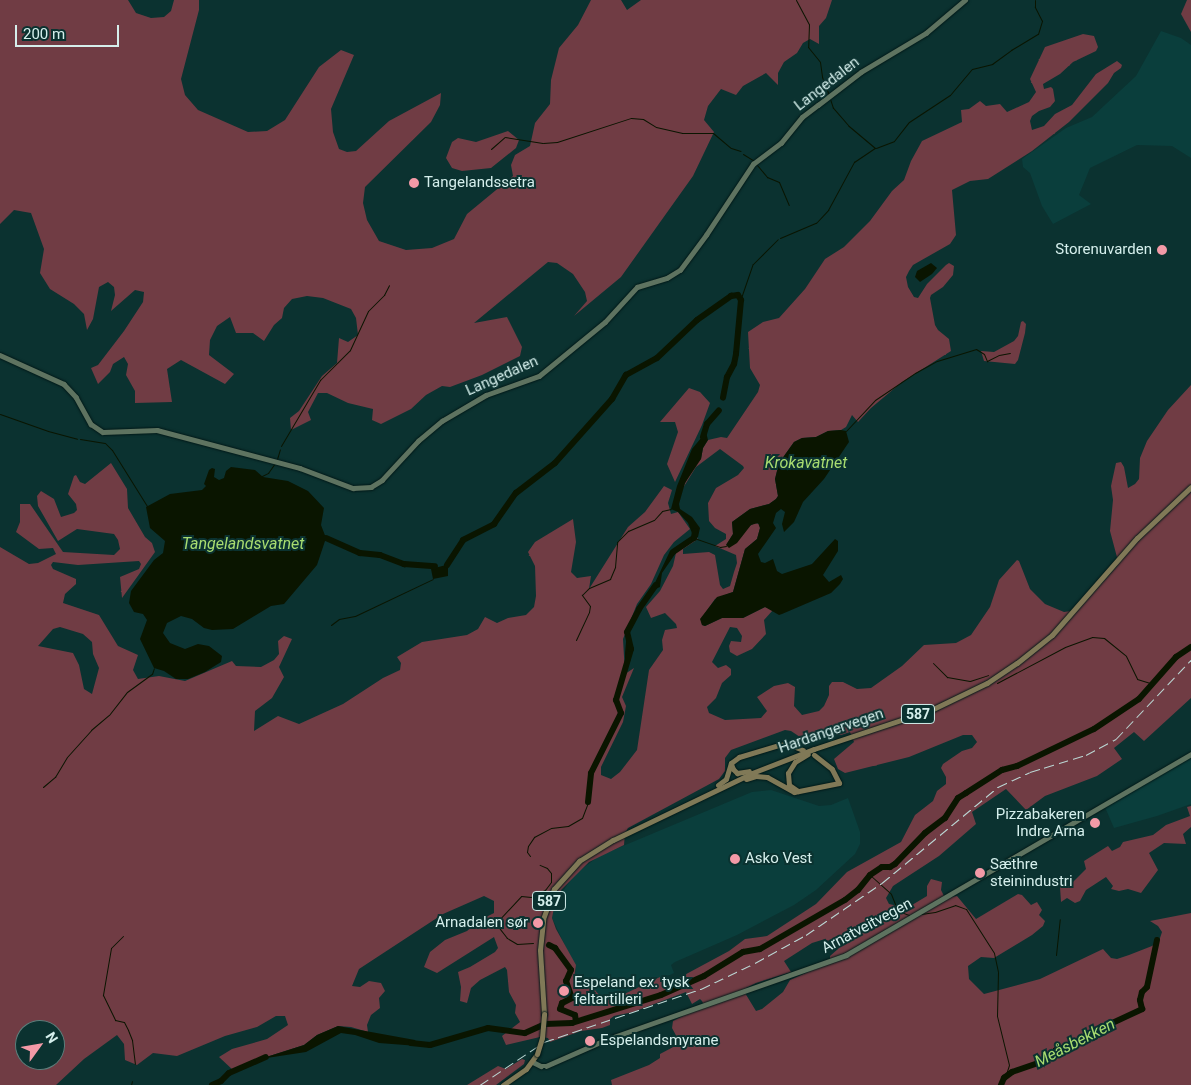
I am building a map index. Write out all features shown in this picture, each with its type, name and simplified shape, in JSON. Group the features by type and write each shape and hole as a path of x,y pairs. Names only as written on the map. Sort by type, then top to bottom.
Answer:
{"main road":[{"name":"Langedalen","path":"0,355 64,384 79,402 91,424 103,432 157,430 300,468 352,488 370,486 382,480 418,441 442,421 486,395 539,376 605,322 637,287 666,278 680,270 706,235 753,164 784,141 802,117 861,72 926,33 965,0"},
{"name":"Hardangervegen","path":"532,1062 537,1054 542,1038 544,1014 541,932 546,906 558,884 574,865 593,851 692,801 786,759 952,701 987,683 1018,663 1060,626 1137,538 1191,488"},
{"name":"587","path":"801,792 792,788 788,780 789,771 795,762 807,755 861,733"},
{"path":"731,763 739,757 774,746 788,744 803,750"},
{"name":"Arnatveitvegen","path":"532,1062 546,1066 596,1043 846,955 1191,754"},
{"path":"801,792 839,783 832,769 814,755"},
{"name":"587","path":"731,763 733,770 740,774 776,760 786,759"},
{"name":"587","path":"674,810 723,782 728,777 731,763"},
{"name":"587","path":"692,801 756,776 770,778 794,792 801,792"},
{"name":"587","path":"503,1085 532,1062"}],"shaded area":[{"path":"0,0 128,0 136,13 151,18 164,17 171,11 174,0 199,0 199,10 181,79 185,95 198,110 248,132 267,131 285,120 319,67 341,50 354,55 331,109 333,132 339,149 347,152 356,151 389,121 441,93 440,105 431,122 365,187 363,203 367,220 379,241 406,250 432,248 454,239 467,214 513,176 511,165 515,155 530,146 535,123 550,104 551,80 559,48 578,25 591,0 621,0 627,10 641,0 832,0 826,18 819,26 819,44 810,39 803,43 797,53 784,62 778,73 778,85 766,73 743,86 736,95 721,89 708,106 704,120 714,132 693,176 621,277 574,316 587,301 585,292 573,274 557,263 548,262 474,323 507,317 522,347 520,356 482,375 450,387 442,386 426,395 411,409 381,424 372,420 373,409 348,403 327,393 318,393 308,412 311,420 291,430 290,418 299,411 322,376 337,363 339,338 348,342 358,335 356,318 351,309 323,298 307,296 292,299 284,308 282,318 274,325 264,341 253,333 236,333 230,317 217,326 210,340 209,355 234,374 225,384 181,360 167,369 172,402 135,403 135,391 126,375 128,364 124,357 113,364 110,372 98,384 91,368 98,365 124,331 143,302 144,292 135,290 111,311 115,295 114,287 108,282 99,287 93,319 87,330 84,314 74,304 50,289 40,273 44,249 31,213 14,210 0,224"},
{"path":"1187,0 1191,0 1191,32 1181,14"},
{"path":"1161,31 1181,38 1191,45 1191,158 1172,146 1137,145 1090,168 1079,195 1091,204 1053,224 1042,206 1030,173 1023,167 1022,159 1066,128 1092,117 1136,76"},
{"path":"1083,34 1094,36 1098,47 1096,51 1073,62 1060,74 1043,84 1044,89 1051,87 1053,89 1055,101 1050,107 1032,116 1030,121 1032,130 1044,126 1055,114 1072,105 1096,74 1117,61 1122,65 1108,83 1069,122 1032,151 988,179 970,181 952,190 956,235 950,244 913,265 906,277 908,287 914,297 918,298 927,284 946,265 949,263 954,266 953,275 930,298 935,325 949,339 951,351 902,382 871,408 858,422 852,415 846,427 841,430 828,431 816,437 802,438 794,442 779,463 775,479 778,496 776,499 769,504 750,509 732,522 733,534 726,545 741,537 748,527 755,523 759,524 760,528 757,539 745,549 733,592 715,599 701,619 702,625 705,626 722,618 743,618 765,607 773,610 764,620 766,634 752,649 737,656 730,652 729,646 731,641 741,642 742,636 737,628 730,627 712,662 718,668 726,665 731,669 731,675 722,683 716,698 707,707 709,713 725,720 761,718 767,711 757,697 774,686 788,683 795,687 794,706 802,715 819,711 824,706 829,695 829,686 832,682 843,682 857,689 871,688 902,666 924,645 956,643 971,635 990,607 999,580 1017,560 1030,589 1045,604 1064,612 1078,610 1117,566 1118,561 1110,531 1113,500 1111,486 1116,463 1121,462 1124,467 1128,488 1135,484 1139,479 1140,458 1147,441 1168,410 1191,385 1191,698 1144,741 1134,732 1114,748 1122,759 1097,776 1045,796 1026,810 1006,789 972,812 976,824 939,856 893,886 886,898 889,904 907,908 927,896 927,886 931,879 942,882 941,890 945,898 957,896 976,919 1018,894 1022,895 1031,905 1037,902 1042,910 1039,915 1045,921 1043,926 1032,935 994,958 981,957 968,966 969,979 984,994 1040,979 1103,949 1111,958 1117,959 1152,946 1159,941 1162,932 1158,926 1150,921 1191,913 1191,1085 612,1085 611,1080 649,1065 660,1058 660,1054 677,1045 679,1041 672,1028 673,1021 704,1005 702,1001 700,999 692,1004 686,992 633,1012 614,1016 610,1019 610,1025 602,1028 581,1031 550,1042 548,1038 540,1037 506,1045 502,1036 520,1022 515,1013 516,1005 509,992 507,970 505,967 480,980 471,988 467,1003 460,1001 461,987 458,972 495,952 498,948 494,937 437,973 424,967 430,952 445,940 467,931 480,920 494,913 494,901 484,896 443,914 359,969 352,986 360,987 369,981 381,983 385,991 379,998 380,1008 371,1015 367,1025 368,1032 351,1027 338,1026 317,1035 304,1045 260,1059 234,1071 219,1057 232,1049 267,1039 288,1025 285,1016 276,1016 257,1027 225,1036 177,1056 153,1053 137,1065 125,1060 124,1044 117,1035 84,1059 56,1085 0,1085 0,547 29,564 38,563 56,554 53,548 39,549 16,532 20,522 20,504 30,504 63,552 114,555 120,549 114,534 77,529 58,541 38,506 37,496 41,491 54,499 61,517 74,513 77,510 76,504 68,494 74,476 76,475 80,482 85,484 111,463 127,489 128,508 145,537 152,543 155,552 122,598 120,577 139,569 141,564 139,561 78,565 53,562 51,565 53,569 76,579 76,584 65,594 63,603 99,615 118,646 138,655 133,670 138,679 159,676 185,681 232,661 236,666 261,667 274,660 279,654 278,641 284,636 292,639 279,667 284,677 272,698 255,711 254,731 278,716 299,724 343,704 383,678 400,670 401,663 397,657 422,642 467,635 478,629 485,617 497,623 508,618 526,615 534,607 536,596 535,566 528,552 535,542 573,519 576,542 571,572 577,578 591,576 589,589 628,527 645,512 664,486 672,490 668,503 671,514 678,512 690,529 674,542 664,555 651,584 637,604 623,639 625,674 634,668 622,697 626,706 623,722 601,767 601,775 611,779 620,772 637,750 649,670 663,650 662,640 665,630 677,628 676,624 665,613 651,618 646,607 660,591 673,566 676,553 682,546 697,538 683,549 683,554 709,552 715,555 720,585 723,589 730,586 737,563 736,555 715,546 726,539 726,534 715,528 709,521 708,503 716,488 738,475 744,468 720,449 696,467 683,488 692,468 701,459 703,448 708,440 721,437 727,438 758,392 760,385 750,368 748,332 763,322 779,318 805,289 825,259 844,247 870,221 892,191 904,180 911,161 922,141 962,122 961,110 969,109 980,101 986,106 1000,104 1007,112 1029,102 1036,92 1030,79 1045,47","holes":["60,627 83,634 92,642 93,654 99,668 92,694 84,689 79,665 73,653 38,646 53,629","785,730 791,731 803,739 825,734 841,735 850,732 854,742 834,759 838,769 845,773 909,757 963,735 972,735 977,742 972,748 962,751 943,764 941,768 946,777 946,784 937,791 933,801 915,815 901,842 847,872 816,904 767,936 745,939 729,951 677,979 669,981 660,977 618,997 601,997 587,981 576,983 574,979 576,965 552,918 555,903 561,890 589,862 624,845 625,833 628,828 719,779 725,771 725,758 731,750","825,939 837,946 838,949 830,956 830,962 790,980 783,992 762,1009 756,1011 745,993 746,988 791,972 784,961 812,943"]},
{"path":"508,131 519,140 516,148 491,168 462,171 452,168 446,158 452,142 458,138 476,142"},
{"path":"1023,321 1026,324 1025,333 1018,360 1015,364 984,361 981,351 994,352 1014,341 1018,336 1021,322"},
{"path":"689,388 700,392 710,403 702,425 675,482 667,464 678,432 675,422 660,422"},
{"path":"1191,754 1191,804 1114,828 1104,805"},
{"path":"771,790 819,806 831,805 848,798 860,832 860,844 855,854 816,890 794,905 737,935 675,962 671,965 674,973 670,975 660,977 618,997 604,998 598,995 587,981 576,983 574,979 576,969 552,918 555,903 574,875 599,856 752,792"},
{"path":"1191,806 1191,827 1183,834 1186,844 1164,843 1149,853 1158,870 1141,893 1128,889 1119,891 1111,889 1113,886 1106,877 1086,890 1080,901 1075,903 1067,898 1061,902 1060,887 1069,886 1086,869 1084,861 1108,846 1112,851 1120,847 1123,842 1153,835 1166,825 1190,816 1187,807"},
{"path":"522,1059 525,1060 524,1064 496,1085 467,1085 498,1066 506,1069"}],"water":[{"path":"931,263 937,268 920,282 915,277 917,271"},
{"name":"Krokavatnet","path":"828,431 846,431 849,442 824,479 803,502 794,522 784,532 782,524 785,512 781,509 776,513 773,523 776,528 758,554 761,562 765,563 773,559 777,571 782,574 812,564 835,539 838,541 838,551 823,575 829,582 841,575 843,579 840,584 831,593 779,615 765,607 743,618 722,618 705,626 702,625 700,619 717,597 733,592 745,549 757,539 760,528 758,523 751,525 737,543 729,548 726,545 733,534 732,522 750,509 769,504 776,499 778,496 775,479 779,463 794,442 802,438 816,437"},
{"path":"706,432 708,440 703,448 701,459 685,483 679,504 680,509 692,517 700,528 698,537 694,538 688,523 678,512 671,509 677,486 692,449"},
{"name":"Tangelandsvatnet","path":"231,467 255,470 263,477 288,481 308,491 324,508 321,525 326,538 317,565 284,604 271,606 233,629 212,630 204,628 192,619 181,616 167,623 163,633 170,643 185,649 198,644 209,646 222,656 221,662 205,672 188,679 176,679 164,671 154,668 140,639 147,620 143,614 134,612 129,603 131,591 154,560 163,553 165,541 150,528 146,507 170,494 202,490 206,486 204,484 209,470 215,469 214,477 219,480 224,478 226,471"},
{"path":"680,547 662,573 660,587 651,591 670,551"},
{"path":"448,566 448,576 433,579 431,569"},
{"path":"627,632 631,659 625,674 625,653"},
{"path":"338,1026 415,1040 418,1046 379,1043 355,1035 341,1033 306,1052 260,1059 304,1045 317,1035"}],"waterway":[{"path":"796,0 809,24 808,47 820,62 822,77 829,95"},
{"path":"876,148 894,141 909,122 950,95 972,69 992,64 1038,34 1042,21 1035,7 1035,0"},
{"path":"780,238 816,223 828,210 854,162 875,148 848,125 833,108 830,99"},
{"path":"491,149 505,137 543,143 557,142 631,118 643,119 656,127 682,133 713,133 731,148 741,151"},
{"path":"743,154 754,161"},
{"path":"757,165 767,177 779,182 789,205"},
{"path":"741,298 753,264 778,239"},
{"path":"281,446 320,380 350,350 368,311 384,295 389,285"},
{"path":"447,565 463,540 494,524 516,493 555,463 612,399 626,375 657,358 697,320 731,296 738,295 741,300 736,354 734,364 727,377 723,398"},
{"path":"846,431 875,400 915,373 937,361 976,349 984,354 987,361 999,355 1010,353"},
{"path":"703,437 707,424 719,410"},
{"path":"0,414 77,439"},
{"path":"80,439 105,443 112,450 147,506"},
{"path":"277,459 280,449"},
{"path":"262,476 268,473 275,463"},
{"path":"576,640 590,606 582,595 589,588 610,579 615,567 617,542 628,531 654,520 662,511 671,509"},
{"path":"673,552 694,538 695,531"},
{"path":"326,538 360,553 380,555 404,564 435,566"},
{"path":"694,538 720,547 726,546"},
{"path":"331,625 339,619 355,616 433,579"},
{"path":"588,802 591,773 621,713 616,700 631,649 627,632 639,609 656,585"},
{"path":"997,683 1065,647 1092,637 1104,638 1126,656 1137,679 1153,684"},
{"path":"411,1043 430,1045 488,1028 525,1033 545,1024 572,1023 661,995 704,976 743,952 760,949 845,900 858,890 870,875 882,867 890,867 895,864 925,833 945,818 958,798 1002,770 1017,766 1094,729 1139,699 1176,657 1191,647"},
{"path":"933,663 947,677 970,681 988,675"},
{"path":"43,787 55,777 67,757 91,730 109,715 127,692 152,674 154,668"},
{"path":"530,856 527,852 528,846 534,837 551,828 568,826 582,818 588,802"},
{"path":"533,943 517,944 507,938 497,925 497,922 521,896 531,897 545,890 551,882 551,873 547,868 540,865"},
{"path":"870,875 891,894 898,911 909,915"},
{"path":"921,914 935,912 955,905 966,909 994,953 998,972 997,1016 1009,1065 1005,1077"},
{"path":"1056,955 1060,919"},
{"path":"123,936 111,948 103,995 115,1020 124,1022 128,1030 132,1040 135,1064"},
{"name":"Meåsbekken","path":"1001,1085 1004,1078 1012,1072 1046,1060 1056,1050 1075,1044 1108,1025 1142,1009 1140,1000 1142,992 1147,987 1157,940"},
{"path":"549,945 555,948 571,970 566,981 572,998 562,1003 560,1009 575,1015 576,1021"},
{"path":"212,1085 221,1081 229,1073 266,1057"},
{"path":"131,1085 132,1081"}],"railway":[{"path":"480,1085 544,1042 701,989 755,963 806,935 882,883 998,787 1030,772 1086,755 1116,739 1191,660"}],"place":[{"name":"Tangelandssetra","path":"414,183"},
{"name":"Storenuvarden","path":"1162,250"},
{"name":"Pizzabakeren Indre Arna","path":"1095,823"},
{"name":"Asko Vest","path":"735,859"},
{"name":"Sæthre steinindustri","path":"980,873"},
{"name":"Arnadalen sør","path":"538,923"},
{"name":"Espeland ex. tysk feltartilleri","path":"564,991"},
{"name":"Espelandsmyrane","path":"590,1041"}]}
